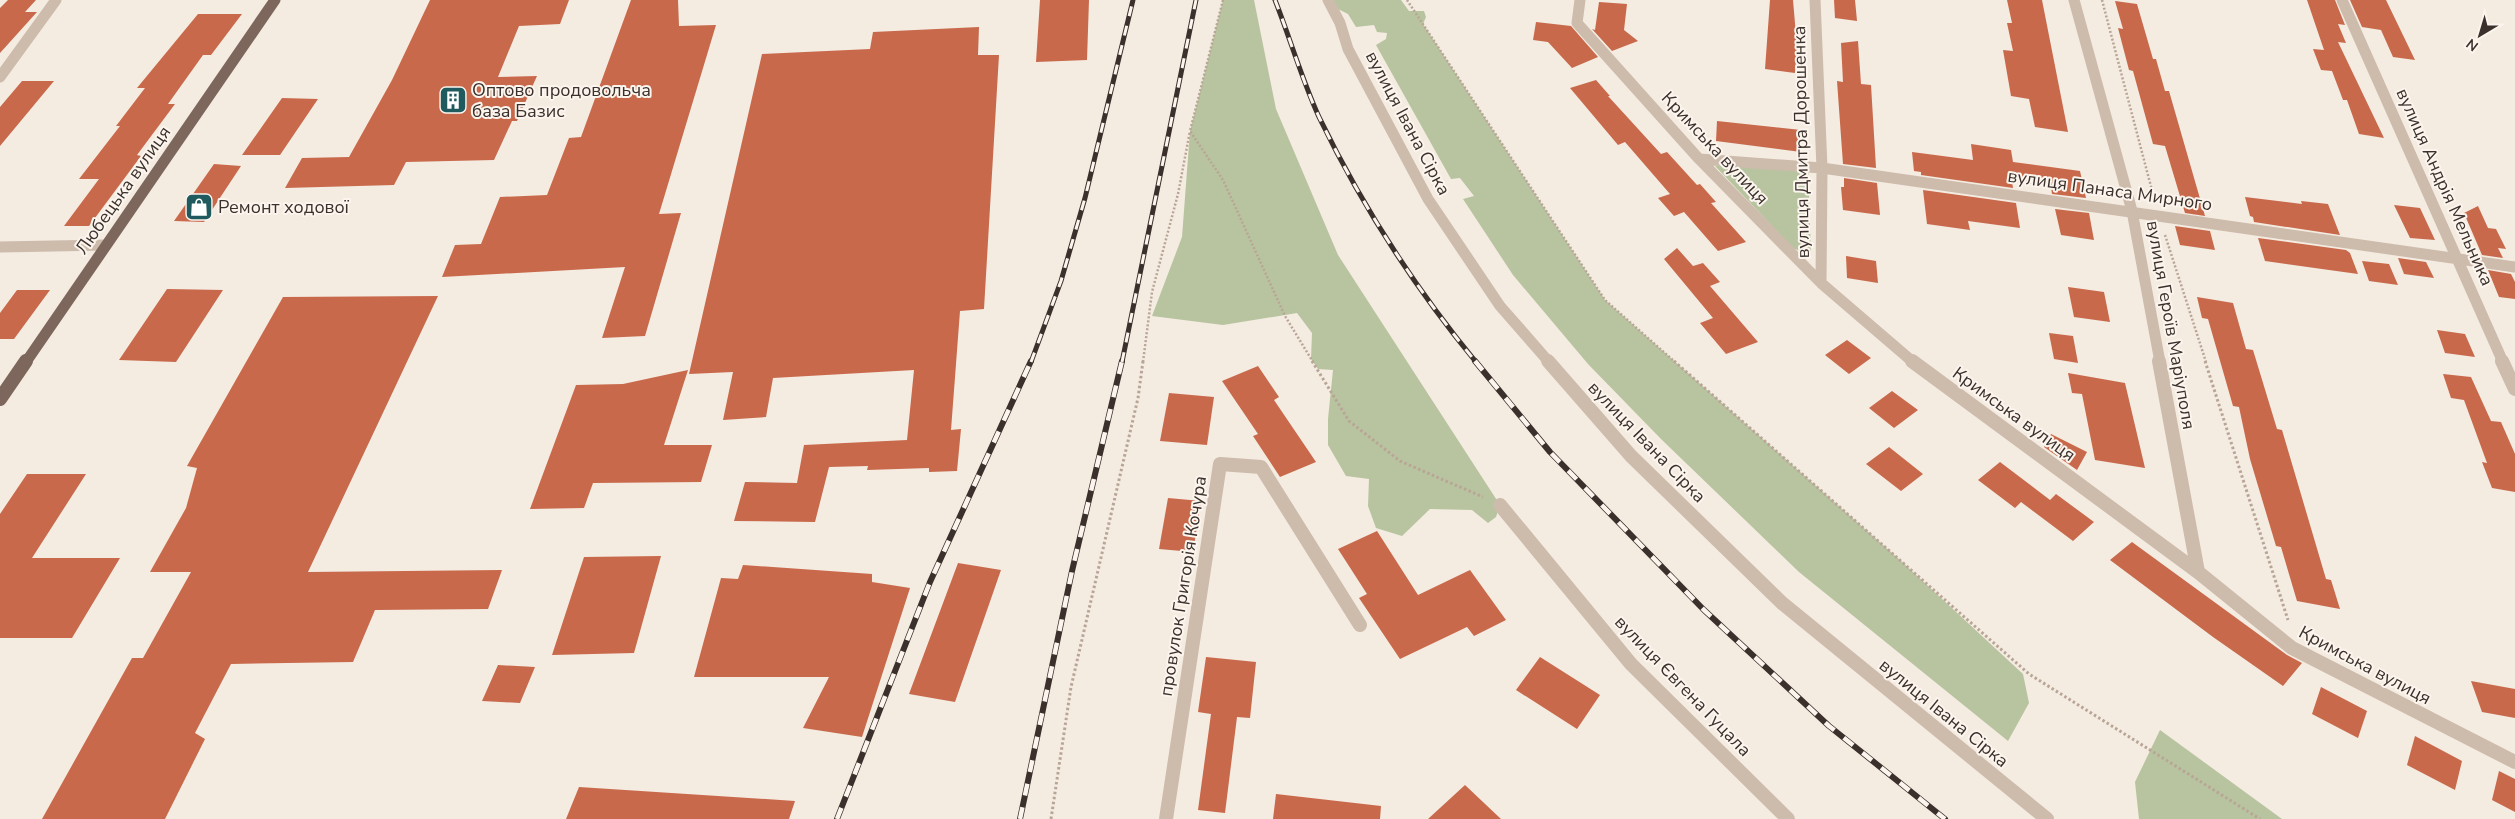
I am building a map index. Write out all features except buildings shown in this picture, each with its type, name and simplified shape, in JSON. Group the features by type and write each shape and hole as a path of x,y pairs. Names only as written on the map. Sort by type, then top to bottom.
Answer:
{"main road":[{"name":"Любецька вулиця","path":"0,399 275,0"}],"street":[{"path":"0,77 56,0"},
{"name":"вулиця Івана Сірка","path":"1328,0 1340,23 1348,49 1428,199 1500,306 1631,456 1782,603 2046,819"},
{"name":"Кримська вулиця","path":"1580,0 1578,23 1699,159 1821,283 1904,355 2198,572 2298,651 2515,762"},
{"name":"вулиця Дмитра Дорошенка","path":"1815,0 1822,168 1821,283"},
{"name":"вулиця Героїв Маріуполя","path":"2074,0 2132,211 2198,572"},
{"name":"вулиця Андрія Мельника","path":"2342,0 2515,389"},
{"name":"вулиця Панаса Мирного","path":"1699,159 1822,168 2158,214 2515,266"},
{"path":"0,248 106,245"},
{"name":"провулок Григорія Кочура","path":"1166,819 1220,464 1261,467 1360,625"},
{"name":"вулиця Євгена Гуцала","path":"1500,505 1631,664 1788,819"}],"path":[{"path":"1051,819 1071,687 1138,398 1152,292 1178,194 1190,131 1223,0"},
{"path":"1407,0 1605,300 2029,674 2260,819"},
{"path":"2102,0 2158,214 2298,651"},
{"path":"1190,131 1223,180 1285,316 1349,421 1400,461 1500,505"}],"green space":[{"path":"1223,0 1254,0 1276,109 1338,255 1500,505 1496,517 1488,523 1472,510 1430,509 1402,536 1376,528 1368,506 1369,479 1346,476 1328,445 1328,419 1333,370 1318,369 1311,359 1312,333 1297,313 1223,325 1152,316 1182,237 1190,131"},
{"path":"1332,0 1401,0 1409,11 1424,11 1426,17 1423,24 1605,300 1900,560 2023,674 2029,703 2008,741 1799,572 1661,439 1588,364 1513,275 1463,199 1474,196 1460,178 1451,179 1376,45 1386,39 1387,33 1377,32 1374,25 1356,27 1348,14 1336,8"},
{"path":"1808,161 1811,256 1793,248 1715,166 1757,167"},
{"path":"2160,730 2282,819 2139,819 2135,782"}],"railway":[{"path":"1031,362 1061,281 1085,198 1133,0"},
{"path":"1122,362 1196,0"},
{"path":"1275,0 1313,103 1353,182 1411,275 1453,334 1476,362"},
{"path":"837,819 930,582 1031,361"},
{"path":"1020,819 1072,571 1122,361"},
{"path":"1475,361 1550,452 1704,610 1829,726 1945,819"}],"place":[{"name":"Оптово продовольча база Базис","path":"453,100"},
{"name":"Ремонт ходової","path":"199,207"}]}
